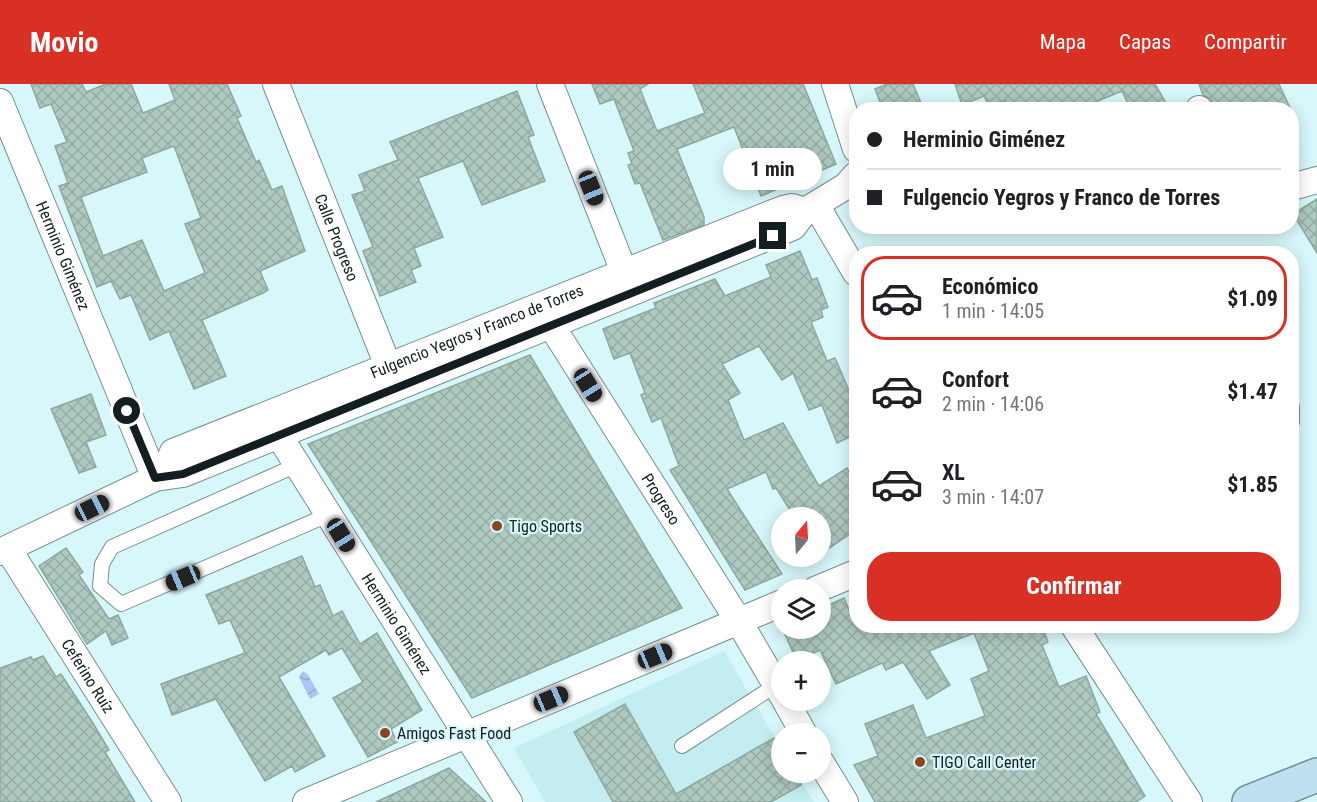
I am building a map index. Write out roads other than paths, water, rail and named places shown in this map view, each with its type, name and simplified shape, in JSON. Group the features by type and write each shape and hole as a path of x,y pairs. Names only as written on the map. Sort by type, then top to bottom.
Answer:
{"main road":[{"path":"1249,802 1317,775"}],"street":[{"name":"Calle Progreso","path":"276,84 392,378"},
{"path":"550,84 628,282"},
{"path":"835,84 849,127"},
{"name":"Herminio Giménez","path":"0,102 159,476"},
{"path":"1299,185 1317,180"},
{"name":"Fulgencio Yegros y Franco de Torres","path":"159,476 173,452 272,426 628,282 793,227 810,208 849,183"},
{"path":"810,208 849,263"},
{"name":"Progreso","path":"545,316 771,677"},
{"name":"Herminio Giménez","path":"272,426 509,802"},
{"path":"4,551 159,476"},
{"name":"Ceferino Ruíz","path":"4,551 168,802"},
{"path":"831,583 849,576"},
{"path":"306,802 771,608"},
{"path":"1079,633 1189,802"},
{"path":"831,779 845,802"}],"lane":[{"path":"297,465 112,547 102,564 100,586 121,604 328,516"},
{"path":"682,746 771,699"}],"water":[{"path":"303,671 308,675 319,694 310,699 299,677"}],"place":[{"name":"Tigo Sports","path":"497,526"},
{"name":"Amigos Fast Food","path":"385,733"},
{"name":"TIGO Call Center","path":"920,762"}]}
